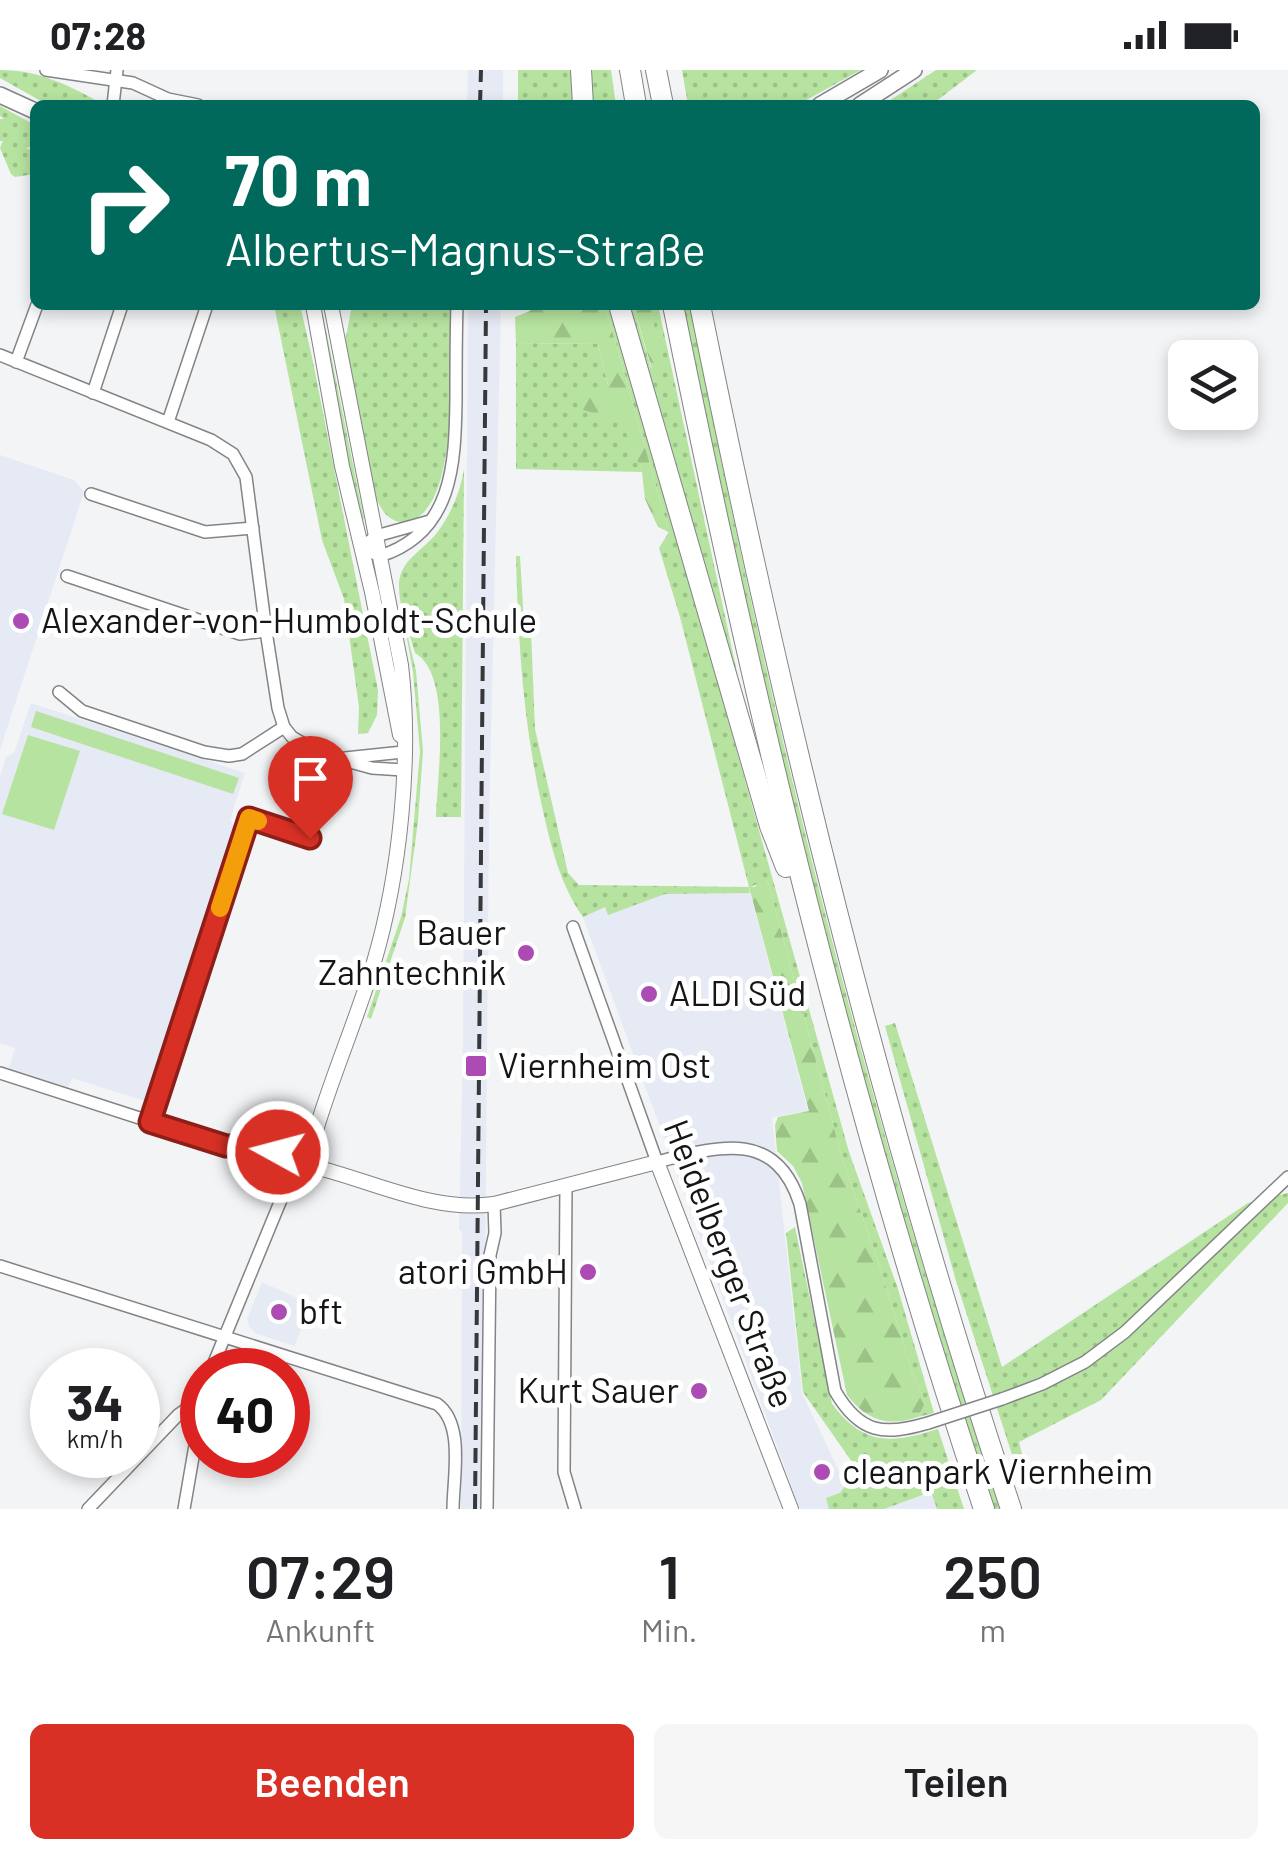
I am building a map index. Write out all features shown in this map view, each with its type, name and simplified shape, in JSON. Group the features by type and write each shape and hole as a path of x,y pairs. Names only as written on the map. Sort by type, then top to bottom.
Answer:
{"highway":[{"path":"581,70 583,100"},
{"path":"630,70 635,100"},
{"path":"656,70 662,100"},
{"path":"620,310 770,826 814,934"},
{"path":"674,310 743,638 814,934 900,1249 984,1509"},
{"path":"701,310 769,632 839,924 933,1263 1011,1509"}],"main road":[{"path":"829,100 880,70"},
{"path":"868,100 914,70"},
{"path":"0,88 30,108"},
{"path":"0,96 19,102"}],"street":[{"path":"46,70 116,76 177,100"},
{"path":"16,362 35,310"},
{"path":"93,393 120,310"},
{"path":"168,422 205,310"},
{"path":"313,310 403,752"},
{"path":"332,310 404,682 406,717 398,844 386,913 374,964 308,1134 318,1160 375,1183 447,1204 470,1206 494,1204 702,1152 750,1149 781,1165 792,1180 800,1204 835,1391 860,1422 893,1432 1002,1399 1085,1362 1125,1332 1288,1176"},
{"path":"335,331 339,310"},
{"path":"361,548 380,556 404,547 430,521 449,488 455,460 457,310"},
{"path":"0,355 212,440 232,454 246,477 266,631 284,727 303,746 336,759 372,768 403,770"},
{"path":"92,494 205,532 253,528"},
{"path":"361,548 376,536 430,521"},
{"path":"67,576 240,634 266,631"},
{"path":"59,692 82,712 204,752 229,756 242,754 284,727"},
{"path":"336,759 403,752"},
{"path":"150,1122 249,818 310,838"},
{"name":"Heidelberger Straße","path":"573,927 657,1162 791,1509"},
{"path":"0,1074 226,1146 279,1152"},
{"path":"279,1152 288,1134 308,1134"},
{"path":"279,1152 292,1173"},
{"path":"292,1173 304,1173 318,1160"},
{"path":"220,1348 292,1173"},
{"path":"566,1185 564,1472 575,1509"},
{"path":"487,1509 494,1204"},
{"path":"0,1266 430,1400 444,1408 454,1429 453,1509"},
{"path":"88,1509 180,1414"},
{"path":"184,1509 189,1478"}],"shaded area":[{"path":"468,70 503,70 503,100 467,100"},
{"path":"468,310 501,310 489,821 483,1509 461,1509 459,1230"},
{"name":"Alexander-von-Humboldt-Schule","path":"0,455 74,480 84,492 0,750"},
{"path":"31,703 245,773 230,820 237,831 148,1102 72,1078 68,1087 9,1068 15,1048 0,1043 0,776 6,757 14,753"},
{"path":"750,893 808,1111 772,1117 802,1393 857,1509 800,1509 580,909 665,894"},
{"name":"bft","path":"262,1282 312,1305 294,1346 255,1333 249,1326 247,1319"},
{"path":"932,1492 937,1509 884,1509"}],"green space":[{"path":"0,70 28,73 54,80 94,100 39,100 0,78"},
{"path":"518,70 611,70 615,100 518,100"},
{"path":"682,70 861,70 806,100 687,100"},
{"path":"936,70 977,70 938,100 891,100"},
{"path":"0,106 30,122 30,147 26,148 30,150 30,175 11,174 0,148 0,119 4,119"},
{"path":"275,310 301,310 312,357 378,690 377,715 368,733 358,734 359,707 344,599 322,540"},
{"path":"318,310 322,310 364,519 360,520"},
{"path":"351,310 450,310 451,391 444,463 436,493 422,514 403,522 389,517 376,498 345,342"},
{"path":"606,310 613,310 849,1152 898,1289 934,1413 918,1417 925,1403 843,1161 767,879 749,888 750,893 665,894 608,915 605,907 583,917 552,847 526,710 516,556 520,556 524,623 530,625 531,631 535,729 568,873 579,885 749,887 659,548 669,532"},
{"path":"606,310 669,532 658,527 645,499 642,472 622,423 578,408 580,393 608,385 598,344 516,343 515,317 530,311"},
{"path":"627,310 634,310 651,368 661,365 651,310 659,310 751,737"},
{"path":"634,310 651,310 662,365 658,370 652,369"},
{"path":"684,310 691,310 765,664 853,1021 920,1256 1000,1509 994,1509 863,1073 803,850"},
{"path":"516,343 598,344 608,385 642,472 516,469"},
{"path":"464,469 461,817 436,817 439,704 427,665 415,653 399,583 408,562 446,519"},
{"path":"402,611 416,671 423,751 418,821 405,918 371,1019 367,1017 401,917 409,879 420,751 413,672"},
{"path":"36,711 239,778 233,794 31,727"},
{"path":"28,735 80,751 54,830 2,814"},
{"path":"762,876 767,879 843,1161 925,1403 918,1417 879,1420 862,1411 847,1395 802,1183 793,1166 777,1151 778,1117 809,1111 749,887 755,887"},
{"path":"895,1023 1002,1367 1248,1203 1288,1193 1288,1203 1101,1400 1019,1442 1024,1462 1015,1464 956,1281 885,1026"},
{"path":"795,1227 832,1404 855,1428 879,1438 906,1437 938,1429 964,1509 937,1509 931,1492 884,1509 829,1509 826,1498 840,1493 857,1469 803,1392 786,1233"}],"railway":[{"path":"480,100 481,70"},
{"path":"475,1509 486,310"}],"slow traffic":[{"path":"220,908 249,818 258,821"}],"place":[{"name":"Alexander-von-Humboldt-Schule","path":"21,621"},
{"name":"Bauer Zahntechnik","path":"526,953"},
{"name":"ALDI Süd","path":"649,994"},
{"name":"Viernheim Ost","path":"476,1066"},
{"name":"atori GmbH","path":"588,1272"},
{"name":"bft","path":"279,1312"},
{"name":"Kurt Sauer","path":"699,1391"},
{"name":"cleanpark Viernheim","path":"822,1472"}],"route":[{"path":"278,1152 279,1145 226,1146 150,1122 249,818 310,838"}]}
